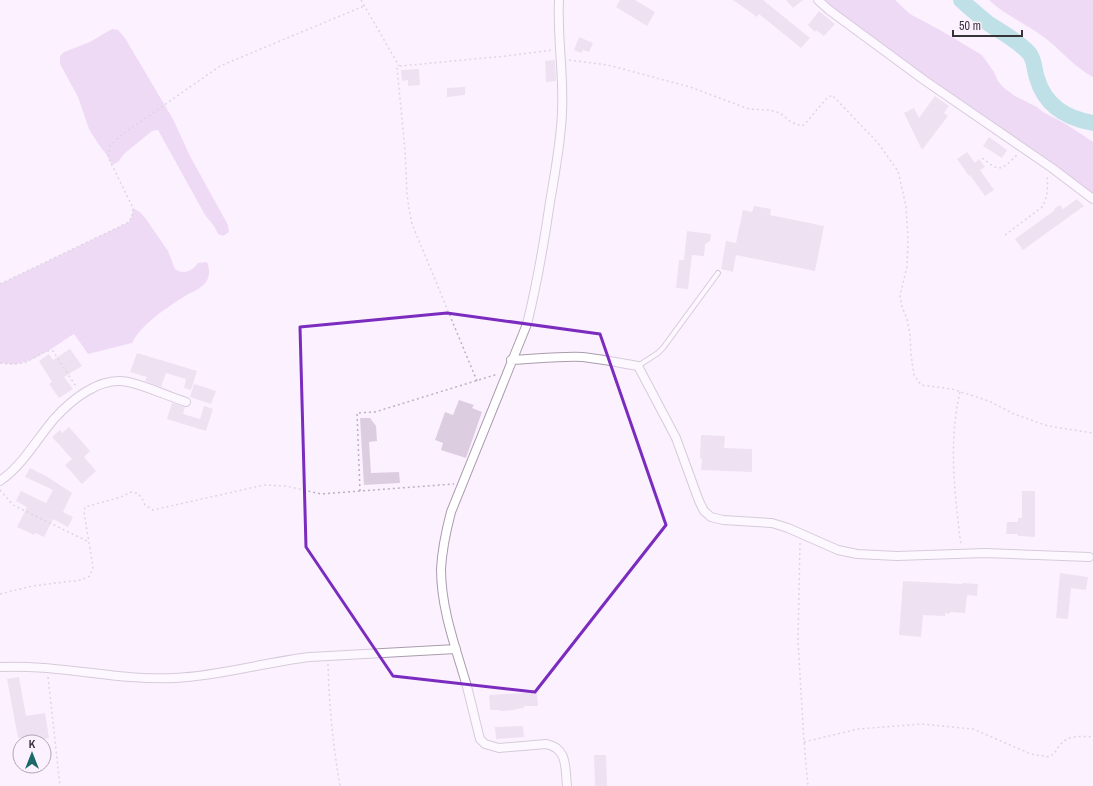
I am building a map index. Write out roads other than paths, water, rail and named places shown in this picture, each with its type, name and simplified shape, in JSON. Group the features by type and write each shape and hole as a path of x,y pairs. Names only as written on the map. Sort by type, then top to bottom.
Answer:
{"street":[{"path":"558,0 562,105 559,147 534,295 527,324 511,360 451,512 443,543 441,570 449,623 480,739 485,744 499,748 546,744 553,745 558,748 563,755 567,786"},
{"path":"818,0 829,10 924,80 1047,164 1093,199"},
{"path":"511,360 560,357 583,358 638,366 676,438 699,501 704,511 711,517 723,520 772,523 788,528 838,550 857,554 897,556 985,553 1089,556"},
{"path":"0,481 22,462 53,420 61,412 82,395 102,384 122,381 186,402"},
{"path":"0,667 23,666 108,675 174,678 228,673 292,659 456,649"}],"lane":[{"path":"638,366 663,348 718,273"}],"waterway":[{"path":"961,0 989,24 1015,40 1029,53 1041,88 1051,103 1058,109 1074,118 1093,123"}]}
